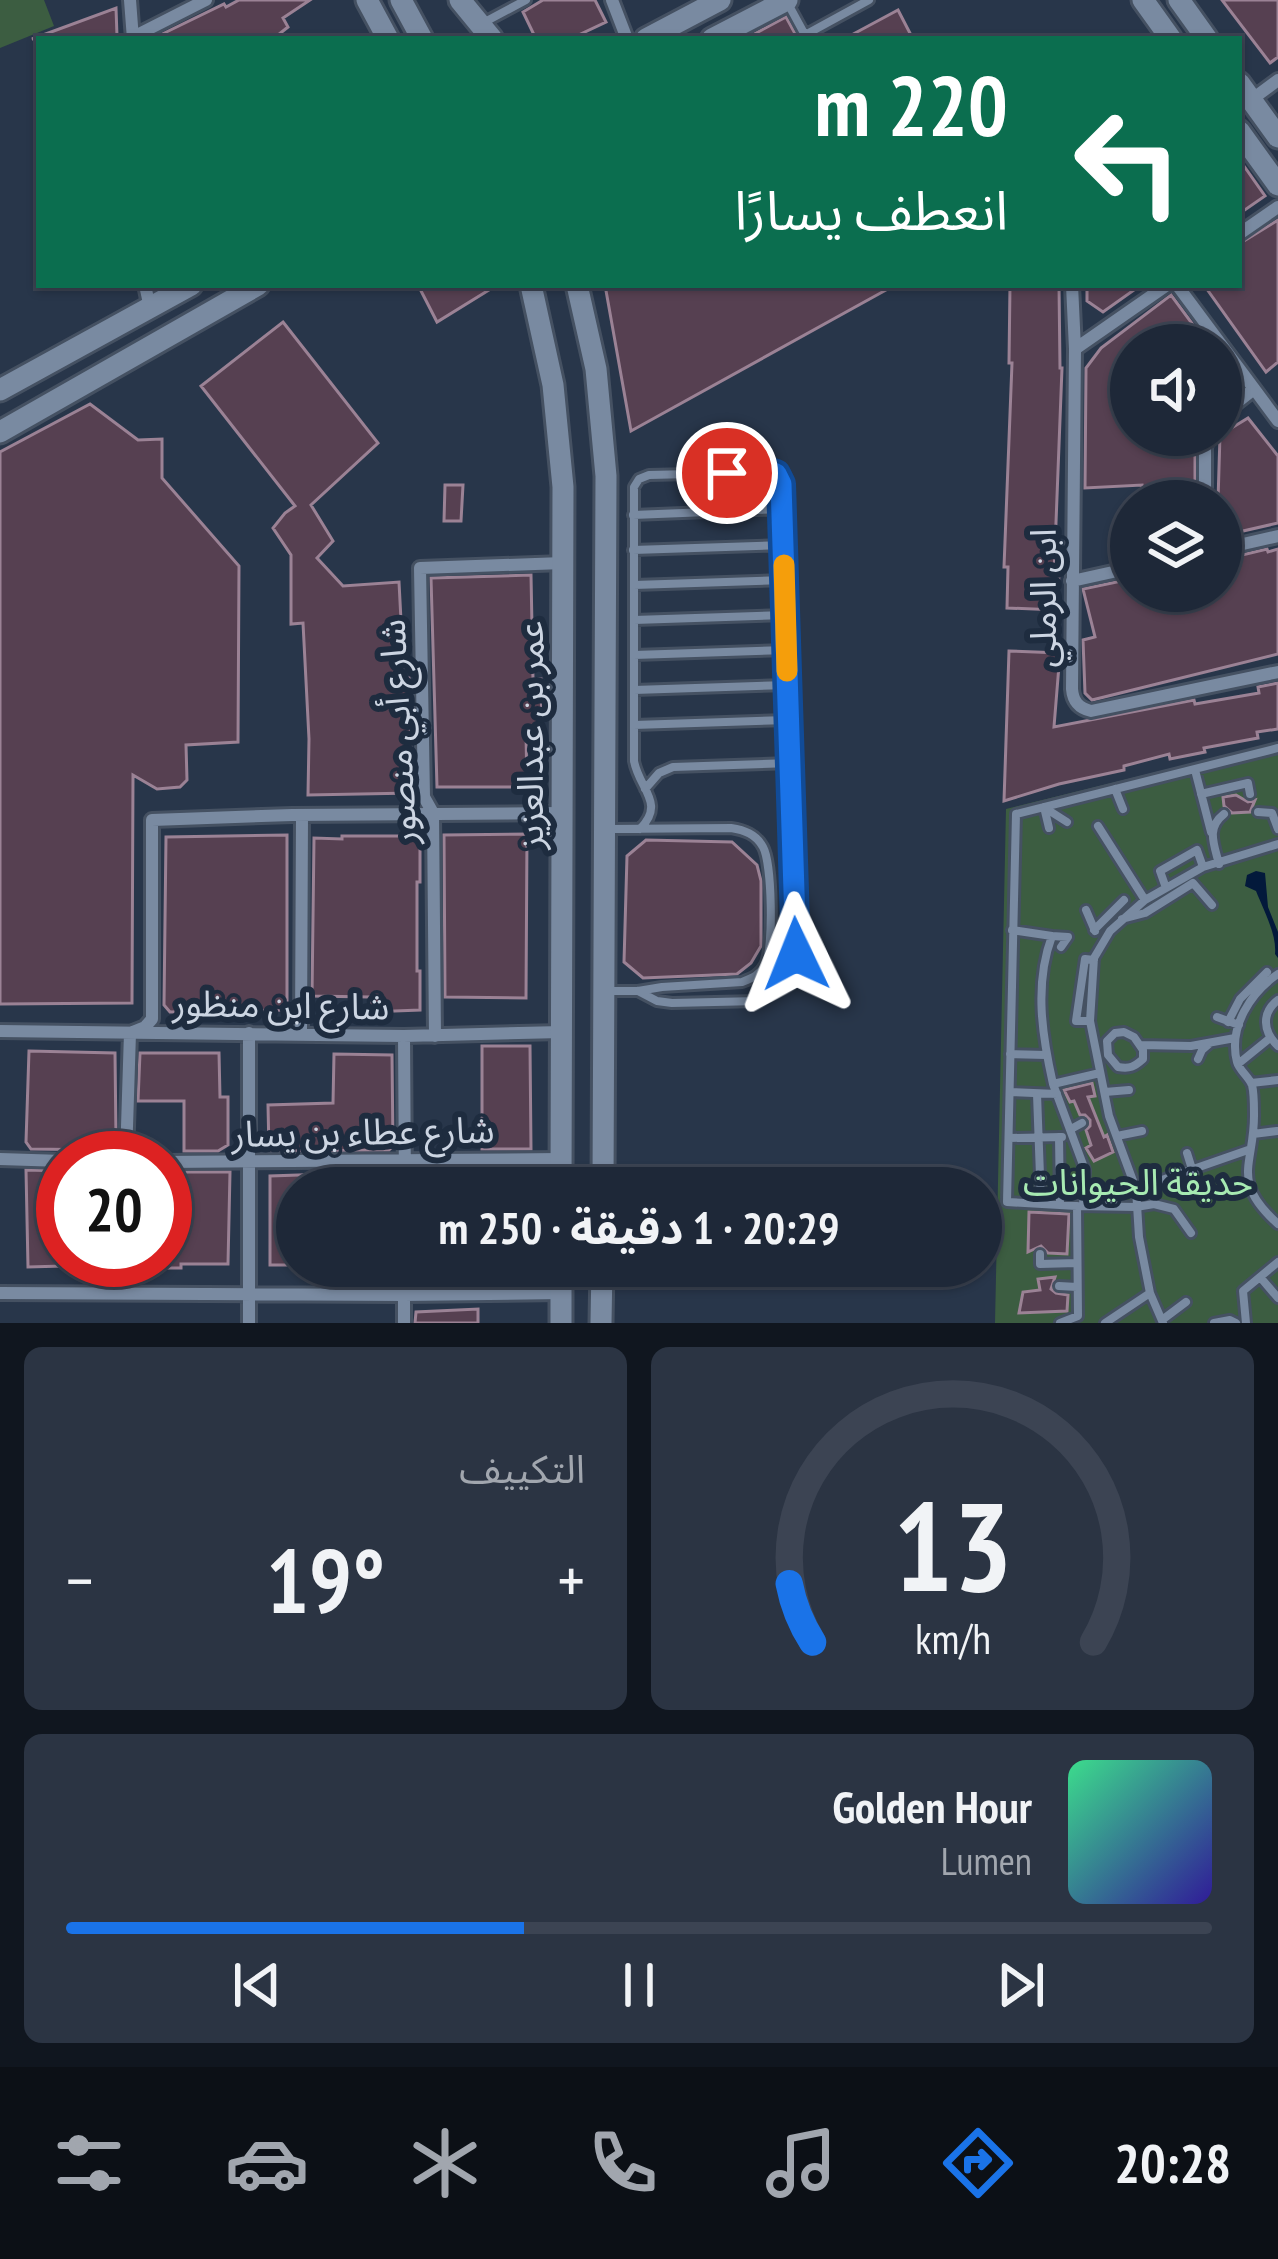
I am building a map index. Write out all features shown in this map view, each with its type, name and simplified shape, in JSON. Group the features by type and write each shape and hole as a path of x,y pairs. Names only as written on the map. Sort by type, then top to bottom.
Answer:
{"main road":[{"path":"367,0 386,36"},
{"path":"401,0 420,36"},
{"path":"459,0 481,34"},
{"path":"652,36 720,0"},
{"path":"718,36 787,0"},
{"path":"1143,0 1170,36"},
{"path":"1179,0 1205,36"},
{"path":"1245,91 1278,137"},
{"path":"1242,135 1278,185"},
{"path":"0,390 147,296 179,288"},
{"path":"0,432 253,288"},
{"name":"عمر بن عبدالعزيز","path":"532,288 558,419 563,487 561,1167"},
{"path":"578,288 596,369 605,440 603,1167"},
{"path":"561,1287 561,1323"},
{"path":"602,1287 602,1323"}],"street":[{"path":"130,0 133,36"},
{"path":"137,36 206,0"},
{"path":"612,0 626,36"},
{"path":"1245,91 1278,80"},
{"path":"1242,232 1278,207"},
{"name":"ابن الرملي","path":"1072,288 1072,695 1084,710 1097,710 1278,672"},
{"path":"1075,349 1163,288"},
{"path":"1179,288 1278,421"},
{"path":"1242,398 1254,389"},
{"path":"1242,544 1278,536"},
{"name":"شارع أبي منصور","path":"435,1036 433,814 424,797 420,568 563,563"},
{"path":"1072,581 1110,573"},
{"path":"127,1131 130,1033 152,1019 152,820 561,813"},
{"path":"301,1035 302,816"},
{"name":"شارع ابن منظور","path":"0,1031 404,1036 562,1032"},
{"path":"249,1034 249,1323"},
{"path":"404,1036 405,1167"},
{"name":"شارع عطاء بن يسار","path":"192,1162 561,1159"},
{"path":"0,1160 36,1161"},
{"path":"125,1287 125,1293"},
{"path":"404,1287 404,1323"},
{"path":"0,1293 561,1293"}],"lane":[{"path":"481,34 526,0"},
{"path":"787,0 805,35 869,0"},
{"path":"638,991 671,1003 758,1001 775,994 788,981 796,954 781,480 773,472 649,475 634,488 635,769 652,809 650,820 640,829"},
{"path":"633,514 782,509"},
{"path":"634,550 783,544"},
{"path":"634,585 784,580"},
{"path":"634,620 785,615"},
{"path":"634,655 786,650"},
{"path":"634,690 787,685"},
{"path":"634,725 788,720"},
{"path":"1191,1233 1174,1209 1154,1204 1136,1208 1007,1202 1016,814 1277,750"},
{"path":"645,789 658,772 673,767 790,763"},
{"path":"1195,769 1219,864"},
{"path":"1201,794 1247,783 1250,794"},
{"path":"1115,790 1123,809"},
{"path":"1044,807 1066,822"},
{"path":"1044,807 1049,828"},
{"path":"1258,812 1272,813 1278,829"},
{"path":"1211,832 1223,814"},
{"path":"1098,826 1145,900"},
{"path":"605,991 742,982 763,969 770,946 768,859 748,832 731,827 606,829"},
{"path":"1186,1302 1162,1322 1150,1294 1138,1237 1136,1189 1100,1073 1101,1049 1115,1033 1134,1036 1141,1045 1142,1059 1127,1069 1118,1067 1101,1049 1090,1021 1094,960 1120,919 1145,900 1203,867 1278,844"},
{"path":"1166,888 1160,871 1197,850 1203,867"},
{"path":"1120,919 1145,913 1193,883 1212,905"},
{"path":"1094,930 1122,898 1132,911"},
{"path":"1086,910 1104,940"},
{"path":"1012,930 1067,938 1060,947"},
{"path":"1052,936 1041,998 1046,1054 1085,1170 1078,1316 1060,1323"},
{"path":"1228,1022 1240,999 1270,973"},
{"path":"1270,973 1243,1013 1236,1038 1237,1065 1251,1083 1253,1135 1247,1182 1278,1224"},
{"path":"1278,1000 1265,1019 1270,1038 1278,1046"},
{"path":"1217,1017 1239,1025"},
{"path":"1182,1044 1185,1034"},
{"path":"1141,1045 1154,1040 1182,1044 1236,1038"},
{"path":"1237,1065 1270,1038"},
{"path":"1198,1059 1210,1043"},
{"path":"1010,1054 1046,1054"},
{"path":"1010,1092 1037,1094 1100,1073"},
{"path":"1251,1083 1278,1080"},
{"path":"1105,1092 1130,1090"},
{"path":"1037,1094 1041,1203"},
{"path":"1010,1138 1059,1137 1082,1123"},
{"path":"1117,1136 1142,1131"},
{"path":"1253,1135 1277,1131"},
{"path":"1059,1137 1060,1204"},
{"path":"1136,1189 1249,1150"},
{"path":"1187,1153 1192,1168"},
{"path":"1040,1254 1040,1264 1078,1263"},
{"path":"1246,1323 1243,1291 1278,1262"},
{"path":"1260,1277 1278,1298"},
{"path":"1059,1286 1077,1286"},
{"path":"1105,1323 1150,1294"},
{"path":"1214,1323 1236,1323"}],"green space":[{"path":"0,0 44,0 54,26 0,48"},
{"name":"حديقة الحيوانات","path":"1278,742 1278,1323 995,1323 996,1287 1002,1287 1002,1167 998,1167 1006,809"}],"water":[{"path":"1265,873 1268,907 1278,932 1278,958 1256,891 1245,886 1247,875"}],"building":[{"path":"239,0 310,0 283,18 288,27 277,36 158,36"},
{"path":"543,0 595,0 606,22 576,36 535,36 523,12"},
{"path":"1222,0 1278,0 1278,57 1270,63"},
{"path":"116,8 117,36 40,36"},
{"path":"898,10 911,36 850,36"},
{"path":"786,17 796,36 751,36"},
{"path":"1242,163 1265,196 1242,212"},
{"path":"1278,220 1278,362 1266,372 1242,338 1242,324 1232,324 1206,288 1242,288 1242,242"},
{"path":"420,288 492,288 437,322"},
{"path":"606,288 890,288 631,431"},
{"path":"1010,288 1059,288 1057,610 1007,608"},
{"path":"1087,288 1137,288 1103,312 1087,301"},
{"path":"1171,295 1192,324 1133,324"},
{"path":"283,322 378,443 311,505 333,541 317,558 343,586 399,582 404,678 409,678 412,793 308,795 303,623 291,624 291,555 273,528 295,506 201,386"},
{"path":"1110,341 1110,456 1195,456 1195,480 1110,480 1110,487 1085,488 1086,368"},
{"path":"90,404 138,440 162,439 162,478 239,566 238,742 186,745 187,780 180,787 157,789 133,775 132,1003 0,1004 0,452"},
{"path":"1248,418 1278,456 1278,523 1242,531 1242,480 1219,480 1219,456 1242,456 1242,422"},
{"path":"445,485 463,485 461,521 444,521"},
{"path":"1278,549 1278,654 1092,700 1085,693 1083,640 1095,637 1083,589 1110,583 1110,612 1242,612 1242,555"},
{"path":"531,575 533,679 541,679 542,735 526,734 527,787 437,787 431,578"},
{"path":"1009,651 1060,653 1054,727 1194,700 1195,704 1259,693 1258,687 1278,683 1278,729 1257,732 1258,738 1204,748 1205,752 1170,759 1169,754 1004,801"},
{"path":"1236,795 1248,802 1255,800 1250,812 1232,813 1224,806 1223,797"},
{"path":"527,834 526,998 445,997 444,835"},
{"path":"287,835 287,1010 170,1012 164,1005 166,837"},
{"path":"420,836 420,1010 369,1012 369,997 312,996 314,838"},
{"path":"646,840 732,842 757,865 761,946 737,974 643,978 624,962 627,856"},
{"path":"482,1046 530,1046 531,1149 482,1149"},
{"path":"29,1051 115,1053 116,1131 36,1131 36,1149 26,1142"},
{"path":"140,1053 219,1053 220,1097 228,1097 228,1145 218,1151 192,1151 192,1131 184,1131 184,1101 138,1101"},
{"path":"334,1054 392,1055 393,1146 389,1150 269,1151 268,1105 333,1103"},
{"path":"1092,1083 1095,1096 1088,1097 1113,1152 1094,1161 1086,1148 1091,1145 1086,1130 1090,1120 1080,1115 1064,1090"},
{"path":"26,1170 36,1170 36,1267 28,1267"},
{"path":"192,1172 230,1172 228,1264 192,1264"},
{"path":"270,1176 276,1176 276,1265 270,1265"},
{"path":"1029,1212 1069,1214 1067,1254 1048,1253 1041,1246 1028,1252"},
{"path":"1055,1277 1051,1289 1068,1295 1067,1311 1019,1313 1023,1292 1040,1290 1038,1279"},
{"path":"478,1309 478,1323 415,1323 416,1312"}],"slow traffic":[{"path":"784,565 787,671"}],"route":[{"path":"727,473 770,472 781,480 796,954"}]}
